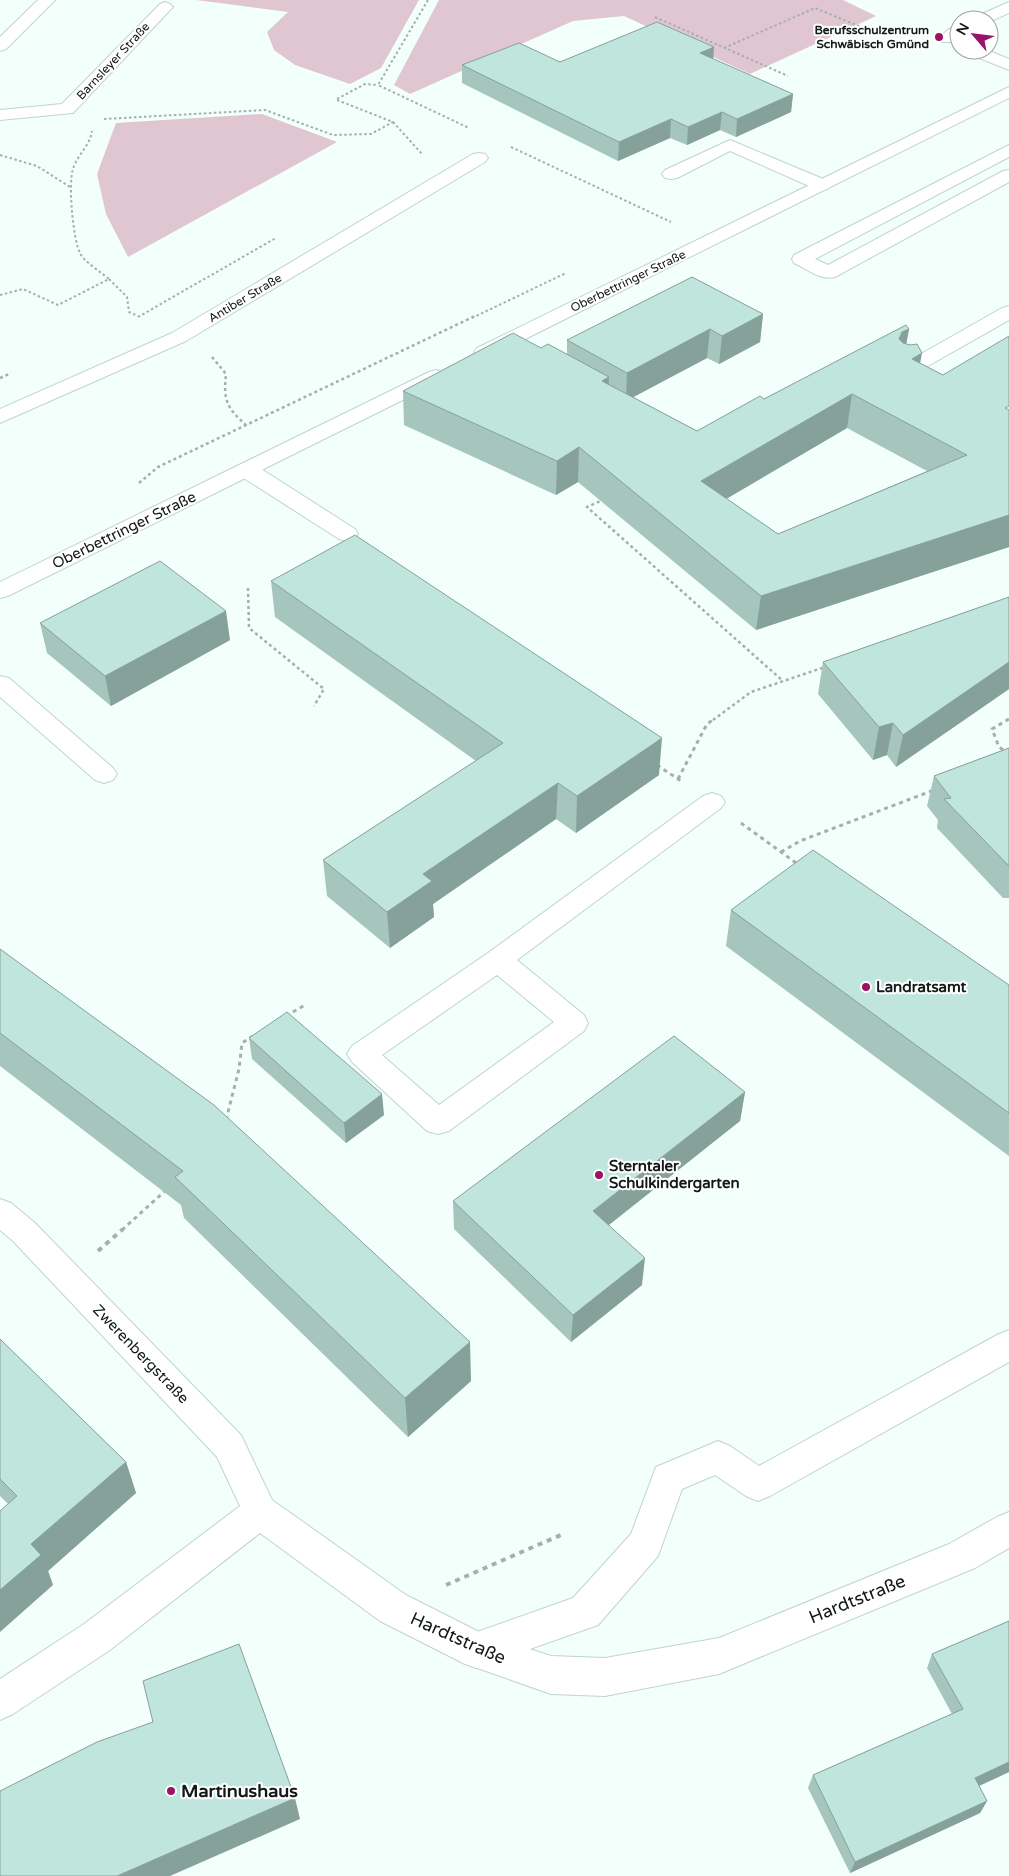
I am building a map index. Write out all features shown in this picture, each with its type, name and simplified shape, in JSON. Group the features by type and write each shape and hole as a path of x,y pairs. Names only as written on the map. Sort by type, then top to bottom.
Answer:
{"street":[{"path":"0,46 47,0"},
{"name":"Barnsleyer Straße","path":"0,115 68,110 165,7"},
{"path":"997,60 1009,65"},
{"name":"Oberbettringer Straße","path":"468,360 511,348 822,185 1009,92"},
{"path":"671,174 730,145 822,185"},
{"path":"1009,150 801,259 828,273 1009,175"},
{"name":"Antiber Straße","path":"0,417 179,337 479,158"},
{"path":"905,371 1009,312"},
{"name":"Oberbettringer Straße","path":"0,591 450,369"},
{"path":"247,470 347,534"},
{"path":"0,684 104,774"},
{"path":"498,960 574,1023 438,1122 362,1054 498,960 712,802"},
{"name":"Zwerenbergstraße","path":"0,1212 24,1232 229,1446 260,1512"},
{"path":"476,1650 585,1612 646,1544 668,1478 718,1457 758,1485 1009,1345"},
{"path":"0,1701 97,1637 260,1512"},
{"name":"Hardtstraße","path":"260,1512 393,1608 476,1650 552,1675 605,1677 719,1656 962,1556 1009,1529"}],"path":[{"path":"378,85 428,0"},
{"path":"724,48 815,8 878,34"},
{"path":"655,18 788,76"},
{"path":"414,159 422,154 394,122 337,100 365,84 378,85 474,130"},
{"path":"68,110 86,120 92,126 92,138 72,170 71,187 80,254 127,297 129,312"},
{"path":"86,120 265,110 333,135 371,134 394,122"},
{"path":"509,146 671,222"},
{"path":"0,155 35,164 71,187"},
{"path":"130,320 276,238"},
{"path":"0,295 23,288 58,305 109,279"},
{"path":"0,378 17,370"},
{"path":"613,495 587,507 784,681"},
{"path":"248,588 249,628 324,689 314,706"},
{"path":"678,778 707,724 751,692 829,666"},
{"path":"1009,719 992,729 999,746 1009,754"},
{"path":"654,762 805,869"},
{"path":"781,852 800,841 936,789"},
{"path":"281,1019 305,1005"},
{"path":"224,1129 239,1069 242,1042 258,1033"},
{"path":"68,1278 167,1189"},
{"path":"393,1608 562,1534"}],"shaded area":[{"path":"196,0 419,0 381,68 350,84 295,65 274,50 267,32 288,12"},
{"path":"439,0 843,0 876,16 750,74 624,16 573,21 410,94 394,85"},
{"path":"262,114 337,142 128,257 106,214 97,174 116,123"}],"building":[{"path":"657,22 714,47 700,53 793,94 737,119 722,112 688,127 671,119 619,142 462,65 519,43 560,62"},
{"path":"692,277 763,314 722,336 710,329 627,373 567,340"},
{"path":"906,325 909,329 902,332 899,339 903,343 910,345 917,344 922,353 912,359 943,375 1009,336 1009,406 1005,408 1009,410 1009,515 761,596 579,447 557,461 403,391 513,333 541,348 548,344 609,377 602,381 697,431 760,396 764,399","holes":["852,394 967,455 778,534 701,481"]},
{"path":"355,535 662,738 577,796 558,783 423,874 432,881 387,912 323,860 503,743 271,581"},
{"path":"160,561 226,611 105,676 40,623"},
{"path":"1009,597 1009,662 903,735 893,723 879,727 823,662"},
{"path":"1009,748 1009,866 944,799 951,798 934,776"},
{"name":"Landratsamt","path":"813,850 1009,985 1009,1113 731,910"},
{"path":"0,949 214,1105 470,1342 405,1398 175,1177 183,1171 0,1033"},
{"path":"287,1012 382,1094 344,1123 249,1038"},
{"name":"Sterntaler Schulkindergarten","path":"674,1036 745,1092 593,1211 645,1258 573,1315 453,1201"},
{"path":"0,1339 126,1462 31,1544 41,1555 0,1590 0,1511 17,1496 0,1479"},
{"path":"1009,1621 1009,1762 975,1778 987,1801 855,1862 813,1775 963,1709 932,1654"},
{"name":"Martinushaus","path":"239,1644 295,1798 117,1876 0,1876 0,1791 97,1742 153,1722 143,1681"}],"place":[{"name":"Berufsschulzentrum Schwäbisch Gmünd","path":"939,37"},
{"name":"Landratsamt","path":"866,987"},
{"name":"Sterntaler Schulkindergarten","path":"599,1175"},
{"name":"Martinushaus","path":"171,1791"}]}
